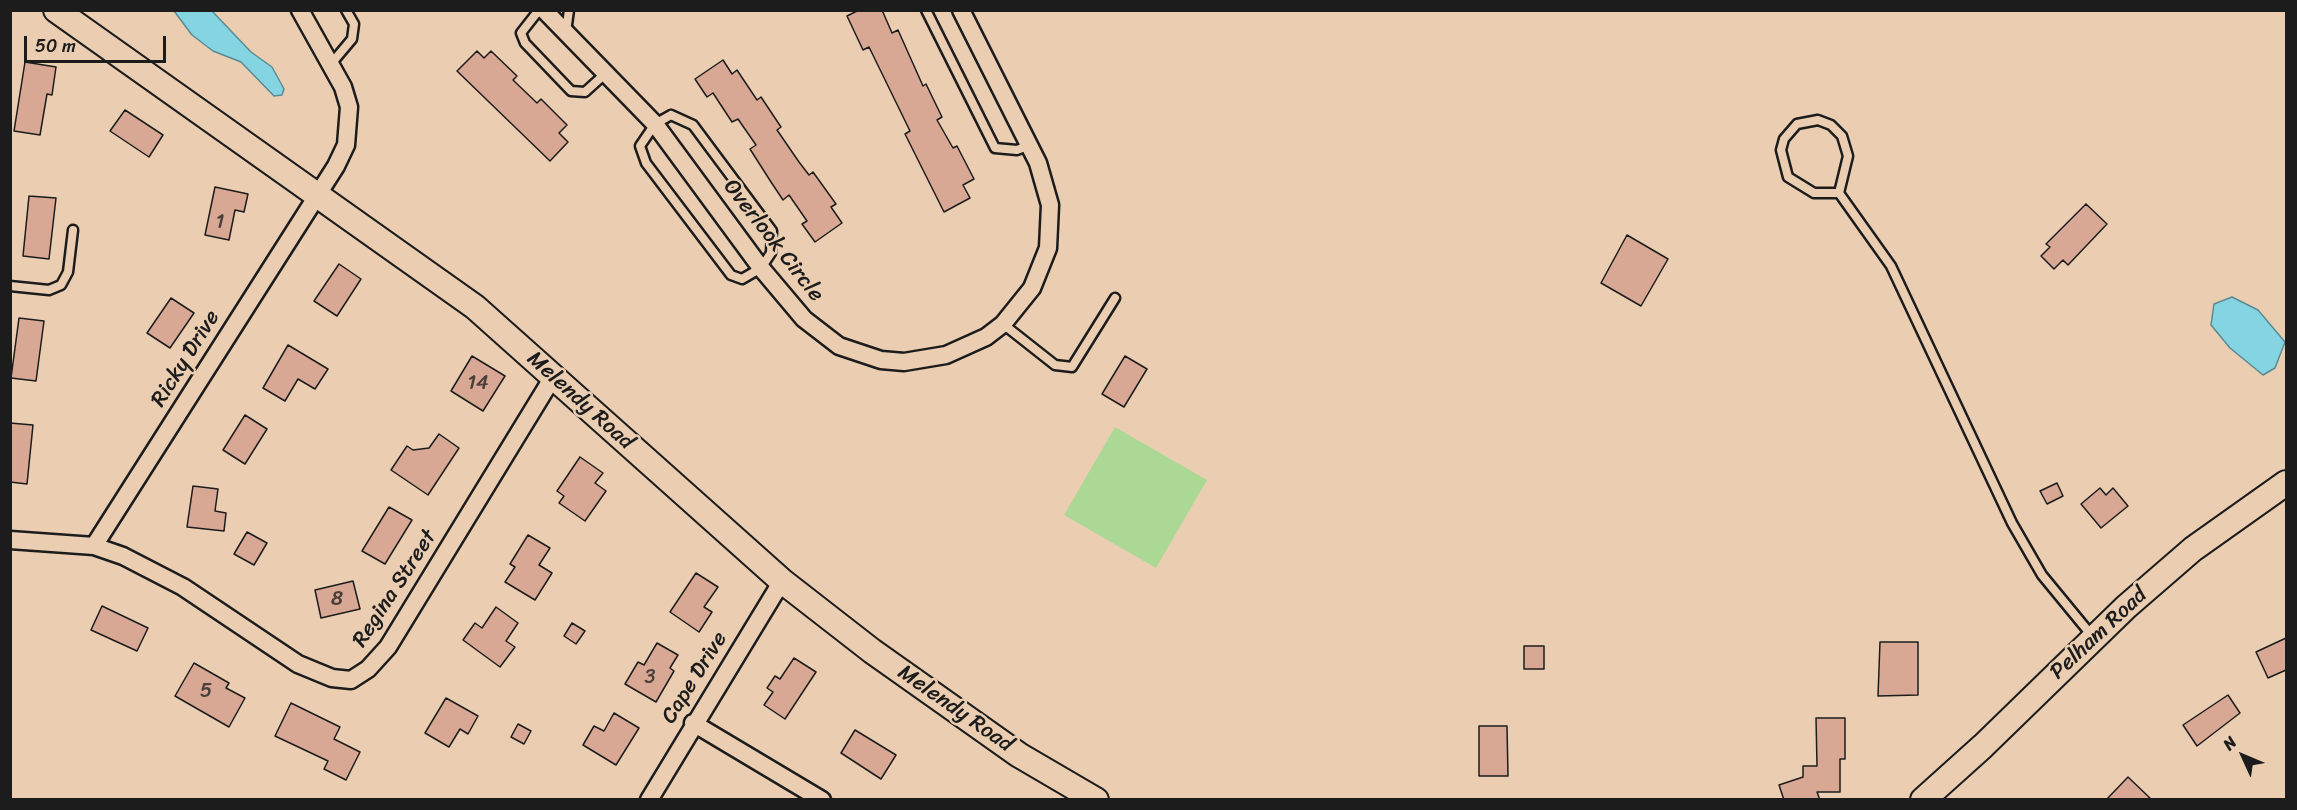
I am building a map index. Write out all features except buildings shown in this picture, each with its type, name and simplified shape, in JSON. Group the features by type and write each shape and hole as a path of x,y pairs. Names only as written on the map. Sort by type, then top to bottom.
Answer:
{"street":[{"name":"Melendy Road","path":"56,10 475,307 782,581 872,651 1019,755 1096,800"},
{"path":"300,10 343,87 349,107 346,145 336,166 317,195"},
{"name":"Overlook Circle","path":"544,10 655,124 788,303 820,334 839,346 881,360 904,362 946,355 986,337 1003,324 1032,288 1048,248 1050,205 1038,163 961,10"},
{"name":"Ricky Drive","path":"94,546 317,195"},
{"name":"Regina Street","path":"10,540 94,546 123,556 183,587 309,670 339,680 351,680 369,669 388,647 553,377"},
{"name":"Pelham Road","path":"1923,800 1983,746 2093,638 2193,549 2286,483"},
{"name":"Cape Drive","path":"649,800 693,723 782,581"},
{"path":"693,723 822,800"}],"lane":[{"path":"331,64 352,39 354,24 346,10"},
{"path":"539,10 521,33 525,43 571,91 585,92 606,72"},
{"path":"566,32 569,10"},
{"path":"926,10 995,148 1017,150 1030,145"},
{"path":"671,115 693,125 772,231 771,253 761,268 742,279 731,275 646,163 640,146 655,124 671,115"},
{"path":"1839,193 1814,193 1788,177 1781,150 1784,139 1797,124 1818,120 1831,125 1842,136 1848,156 1839,193 1891,266 2012,523 2042,575 2093,638"},
{"path":"10,286 50,290 61,285 68,272 73,230"},
{"path":"1003,324 1055,365 1072,367 1115,298"}],"green space":[{"path":"1115,427 1207,480 1156,568 1064,515"}],"water":[{"path":"174,11 212,11 251,52 272,67 284,89 282,95 274,96 241,62 213,51 192,35"},
{"path":"2232,297 2258,310 2285,342 2275,368 2263,375 2230,348 2211,325 2214,304"}]}
